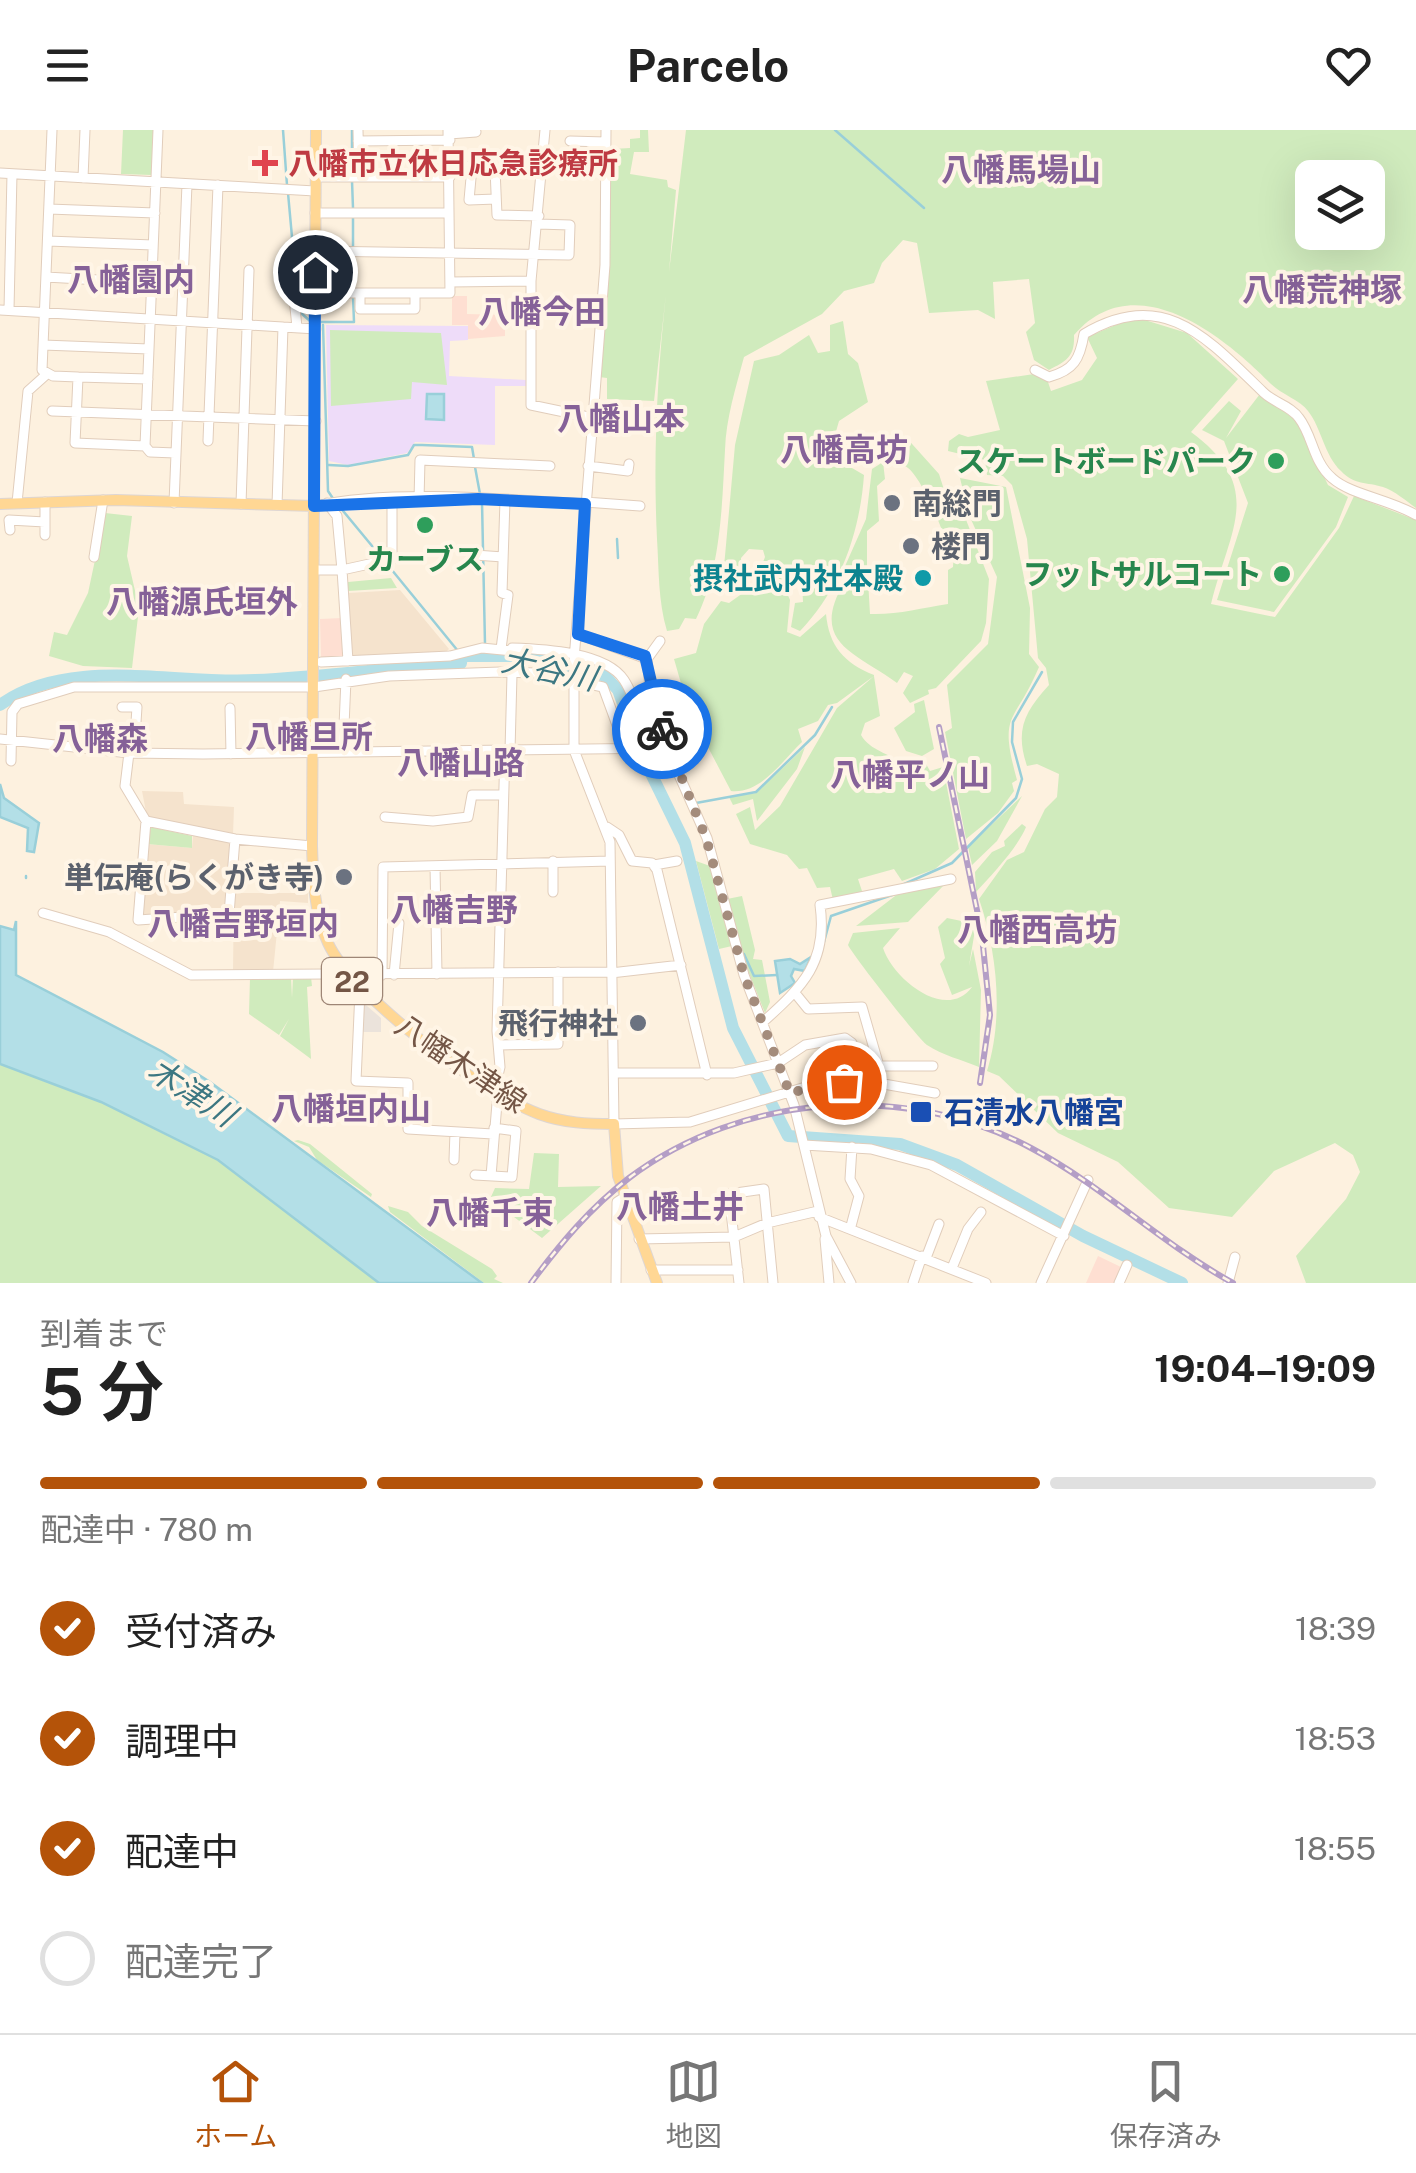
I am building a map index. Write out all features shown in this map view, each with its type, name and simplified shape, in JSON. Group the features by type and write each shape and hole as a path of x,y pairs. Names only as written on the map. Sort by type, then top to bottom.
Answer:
{"main road":[{"name":"八幡木津線","path":"316,130 317,663 312,846 321,922 327,942 360,991 496,1089 536,1113 573,1124 614,1124"},
{"path":"0,504 102,500 314,506"},
{"path":"614,1124 615,1164 657,1283"}],"street":[{"path":"52,130 42,370 78,377 148,380"},
{"path":"83,178 86,130"},
{"path":"158,130 145,446 150,452 176,453"},
{"path":"545,130 531,281 532,405 593,418"},
{"path":"606,130 605,265 574,658 574,750 606,827 610,861 614,1124 690,1122 778,1097 788,1089 822,1082 878,1083 935,1093"},
{"path":"356,176 358,136 476,132"},
{"path":"315,293 450,293 449,135"},
{"path":"570,142 606,142"},
{"path":"472,167 470,200 496,199"},
{"path":"315,177 495,168 497,216 570,225 569,255 315,252"},
{"path":"0,173 315,191"},
{"path":"12,174 5,310 246,326 297,327 316,323"},
{"path":"174,503 187,184"},
{"path":"208,441 218,185"},
{"path":"49,209 154,213"},
{"path":"316,213 450,213"},
{"path":"48,241 153,245"},
{"path":"291,268 297,327"},
{"path":"240,504 248,270"},
{"path":"46,277 152,283"},
{"path":"450,282 531,281"},
{"path":"1035,370 1049,377 1066,370 1080,358 1084,334 1116,318 1144,314 1177,322 1212,344 1273,402 1300,418 1329,476 1349,489 1386,498 1416,515"},
{"path":"277,504 282,327"},
{"path":"43,344 149,349"},
{"path":"17,503 28,391 47,374"},
{"path":"78,377 75,443 145,446"},
{"path":"52,411 316,421"},
{"path":"420,500 420,460 550,466"},
{"path":"588,466 628,471 630,464"},
{"path":"314,506 332,502 481,499 640,506"},
{"path":"94,558 102,500"},
{"path":"314,570 342,570 392,559 392,500"},
{"path":"492,649 508,595 502,593 505,500"},
{"path":"45,535 46,502"},
{"path":"332,502 337,516 347,662"},
{"path":"10,530 9,520 45,522"},
{"path":"481,555 503,557"},
{"path":"578,634 648,658"},
{"path":"660,641 648,658 650,688 667,748 706,838 744,975 788,1089 826,1236 849,1278 829,1280 826,1236"},
{"path":"317,663 492,649 547,652 608,666 622,676 649,746"},
{"path":"491,1176 499,1045 501,862 512,674"},
{"path":"11,761 7,740 12,712 18,704 74,687 314,686 345,680 512,674 574,679 604,687 627,747"},
{"path":"343,750 345,680"},
{"path":"122,707 137,707 125,786 146,821 138,920 229,914 235,839"},
{"path":"230,708 231,754"},
{"path":"7,740 132,753 667,748"},
{"path":"385,817 433,826 468,817 472,795 504,795"},
{"path":"146,821 235,839 312,846"},
{"path":"606,827 619,836 632,861 654,865 677,862"},
{"path":"382,975 383,867 610,861"},
{"path":"553,862 553,892"},
{"path":"654,865 707,1075"},
{"path":"435,866 437,974"},
{"path":"763,1022 807,980 824,935 820,905 951,879"},
{"path":"42,914 109,932 188,975 611,972 681,965"},
{"path":"394,975 399,923"},
{"path":"499,1045 558,1044 558,972"},
{"path":"360,991 356,1081 408,1082 408,1129 516,1131 512,1178 475,1176"},
{"path":"795,993 808,1009 862,1007 879,1066 878,1083"},
{"path":"614,1073 707,1075 742,1071 778,1063 805,1045 845,1038 854,1051 857,1082"},
{"path":"879,1066 933,1066"},
{"path":"454,1160 456,1132"},
{"path":"804,1144 852,1147 931,1165 1064,1235"},
{"path":"851,1226 860,1196 850,1179 852,1147"},
{"path":"1041,1283 1088,1180"},
{"path":"739,1283 729,1194 764,1190 774,1283"},
{"path":"616,1283 617,1202 625,1197"},
{"path":"952,1268 968,1228 981,1212"},
{"path":"639,1238 734,1238 768,1223 819,1214 986,1283"},
{"path":"913,1283 939,1224"},
{"path":"1228,1283 1236,1257"},
{"path":"1119,1283 1127,1265"},
{"path":"651,1270 738,1270"}],"shaded area":[{"path":"452,296 467,296 467,314 505,315 505,336 468,339 468,325 452,325"},
{"path":"326,325 468,326 468,340 450,341 449,376 526,380 526,386 495,386 495,445 415,442 407,453 348,465 329,461"},
{"path":"400,590 449,649 445,653 352,657 348,593"},
{"path":"342,618 343,659 321,660 320,619"},
{"path":"142,791 183,792 184,804 234,807 233,835 147,817"},
{"path":"193,836 231,842 224,910 141,915 146,844 192,848"},
{"path":"234,893 308,893 308,903 280,901 273,972 233,971"},
{"path":"360,1000 381,1018 381,1032 360,1032"},
{"path":"1098,1256 1123,1268 1117,1283 1086,1283"}],"green space":[{"path":"123,130 155,130 151,175 121,174"},
{"path":"640,130 648,130 649,152 634,152 630,174 667,180 668,187 676,190 669,272 686,130 1416,130 1416,508 1387,489 1346,476 1335,465 1305,407 1275,388 1229,346 1178,315 1151,307 1124,306 1098,315 1074,335 1069,357 1049,370 1034,360 1026,332 1035,323 1029,279 993,282 995,319 978,310 929,313 917,243 903,240 882,263 874,283 844,291 822,314 744,357 727,426 719,536 711,579 696,619 685,618 679,629 667,631 659,585 655,478 666,294 654,401 607,399 607,378 599,377 612,149 630,148 630,139 640,138"},
{"path":"1135,317 1187,333 1238,379 1191,432 1229,472 1235,492 1233,532 1211,604 1275,617 1339,528 1354,496 1416,520 1416,1283 1306,1283 1296,1256 1346,1199 1360,1172 1353,1155 1335,1143 1274,1171 1232,1217 1169,1208 1118,1162 1058,1133 999,1076 987,1071 995,1029 996,984 979,899 1007,860 1024,852 1045,809 1057,797 1059,774 1037,764 1027,766 1023,754 1024,722 1049,685 1046,668 1038,658 1027,539 1012,485 1003,476 987,475 985,460 948,451 949,441 959,434 968,437 1000,430 986,381 1034,374 1047,379 1051,391 1082,380 1097,358 1087,337"},
{"path":"843,321 848,354 858,363 868,402 839,421 835,435 840,461 864,475 862,496 853,539 837,579 800,631 791,627 795,603 803,602 802,583 768,584 757,578 765,557 763,550 749,549 741,558 742,585 730,592 722,589 735,445 754,361 779,355 809,335 818,353 830,351 830,325"},
{"path":"330,330 441,333 447,385 412,382 411,399 331,406"},
{"path":"1260,394 1297,421 1328,485 1348,497 1336,527 1274,612 1217,600 1248,503 1224,441 1202,430 1229,401 1241,411 1226,438"},
{"path":"904,435 939,474 947,499 958,499 989,579 981,641 936,688 910,703 903,693 913,676 904,672 897,683 852,653 841,644 832,619 845,581 868,580 870,614 948,604 948,570 953,567 954,549 947,546 924,490 905,466 900,441"},
{"path":"883,462 885,479 877,486 879,521 867,531 867,570 842,573 866,519 872,469"},
{"path":"960,478 1006,487 1030,608 1029,654 1039,667 1009,729 1017,780 1012,783 1014,791 998,813 966,839 945,732 952,728 947,685 988,644 997,577 969,515"},
{"path":"105,513 132,516 127,556 139,608 132,668 83,666 49,656 54,632 67,635 88,593"},
{"path":"391,578 397,588 348,591 348,582"},
{"path":"754,585 786,591 790,600 787,632 800,637 826,614 840,652 874,676 837,703 828,705 818,721 798,729 802,742 770,775 752,787 731,791 689,711 674,659 696,653 704,624 721,601 729,603"},
{"path":"874,676 880,716 865,723 861,735 905,770 925,762 930,771 943,767 959,849 935,869 902,881 894,869 858,879 863,894 833,900 830,887 817,888 807,868 799,869 787,855 750,844 736,814 750,807 755,830 780,806 837,708"},
{"path":"924,700 934,749 922,756 906,751 894,728 915,712 914,704"},
{"path":"805,747 797,769 757,821 753,799 733,805 729,797 756,793"},
{"path":"1022,796 997,841 972,865 968,847"},
{"path":"1022,824 1026,827 1017,843 976,892 975,872 992,852 1005,846 1004,841"},
{"path":"151,827 192,836 192,848 147,844"},
{"path":"696,861 710,866 732,946 719,949"},
{"path":"945,884 908,922 856,926 899,893"},
{"path":"742,896 755,950 753,959 762,960 770,1002 765,1013 741,953 727,899"},
{"path":"947,918 976,924 969,966 973,949 981,990 979,1067 927,1045 848,945 853,933 900,928 883,948 897,972 935,998 961,997 972,987 952,995 940,964 945,958 938,927"},
{"path":"291,977 292,998 293,977 311,977 312,986 307,987 311,1059 280,1036 289,1019 279,1035 249,1014 250,978"},
{"path":"0,1064 101,1101 218,1160 379,1283 0,1283"},
{"path":"294,1141 310,1144 371,1197 317,1160 309,1147"},
{"path":"534,1153 559,1154 558,1187 601,1186 542,1238 490,1199 495,1188 529,1189"},
{"path":"388,1206 408,1212 422,1226 492,1269 497,1276 494,1279 503,1283 484,1283 390,1212"}],"water":[{"path":"427,394 444,394 444,420 426,419"},
{"path":"0,784 4,798 39,823 34,852 27,851 28,828 0,817"},
{"name":"木津川","path":"16,921 16,975 163,1052 210,1082 482,1283 379,1283 218,1160 101,1102 0,1064 0,926 14,930"},
{"path":"811,957 805,971 794,969 791,976 795,983 780,993 775,961 790,959 800,964"}],"waterway":[{"path":"283,130 287,185"},
{"path":"352,130 352,173"},
{"path":"835,130 924,208"},
{"path":"352,181 353,208"},
{"path":"288,193 295,270"},
{"path":"353,216 353,248"},
{"path":"353,256 353,288"},
{"path":"296,278 301,313 310,321"},
{"path":"317,322 354,322 353,296"},
{"path":"323,325 328,491 334,500"},
{"path":"329,465 348,466 408,455 414,445 472,447 474,459"},
{"path":"475,467 480,494"},
{"path":"482,502 485,644"},
{"path":"339,506 382,558"},
{"path":"617,539 618,558"},
{"path":"387,564 458,651"},
{"name":"大谷川","path":"0,705 28,690 90,676 255,680 461,663 462,656 519,656 605,676 618,690 641,753 685,843 733,1028 788,1136 900,1144 957,1165 1083,1236 1182,1283"},
{"path":"902,885 952,863 1016,798 1022,779 1012,742 1013,722 1042,672"},
{"path":"696,803 756,792 815,735 832,707"},
{"path":"824,942 831,916 895,894"},
{"path":"744,954 754,976 777,975"}],"railway":[{"path":"939,727 978,915"},
{"path":"980,1083 990,1015 982,936"},
{"path":"531,1283 601,1202 629,1178 674,1150 722,1128 773,1113 826,1106 932,1112 983,1127 1057,1163 1233,1283"}],"way so far":[{"path":"662,729 706,838 744,975 790,1094 822,1082 844,1082"}],"place":[{"name":"八幡市立休日応急診療所","path":"265,163"},
{"name":"スケートボードパーク","path":"1276,461"},
{"name":"南総門","path":"892,503"},
{"name":"カーブス","path":"425,525"},
{"name":"楼門","path":"911,546"},
{"name":"フットサルコート","path":"1282,574"},
{"name":"摂社武内社本殿","path":"923,578"},
{"name":"単伝庵(らくがき寺)","path":"344,877"},
{"name":"飛行神社","path":"638,1023"},
{"name":"石清水八幡宮","path":"921,1112"}],"district":[{"name":"八幡馬場山","path":"1021,169"},
{"name":"八幡園内","path":"131,279"},
{"name":"八幡荒神塚","path":"1322,289"},
{"name":"八幡今田","path":"542,311"},
{"name":"八幡山本","path":"621,418"},
{"name":"八幡高坊","path":"844,449"},
{"name":"八幡源氏垣外","path":"202,601"},
{"name":"八幡旦所","path":"309,736"},
{"name":"八幡森","path":"100,738"},
{"name":"八幡山路","path":"461,762"},
{"name":"八幡平ノ山","path":"910,774"},
{"name":"八幡吉野","path":"454,909"},
{"name":"八幡吉野垣内","path":"243,923"},
{"name":"八幡西高坊","path":"1037,929"},
{"name":"八幡垣内山","path":"351,1108"},
{"name":"八幡土井","path":"680,1206"},
{"name":"八幡千束","path":"490,1212"}],"route":[{"path":"315,272 314,506 340,501 478,499 585,504 578,634 648,658 650,688 662,729"}]}
